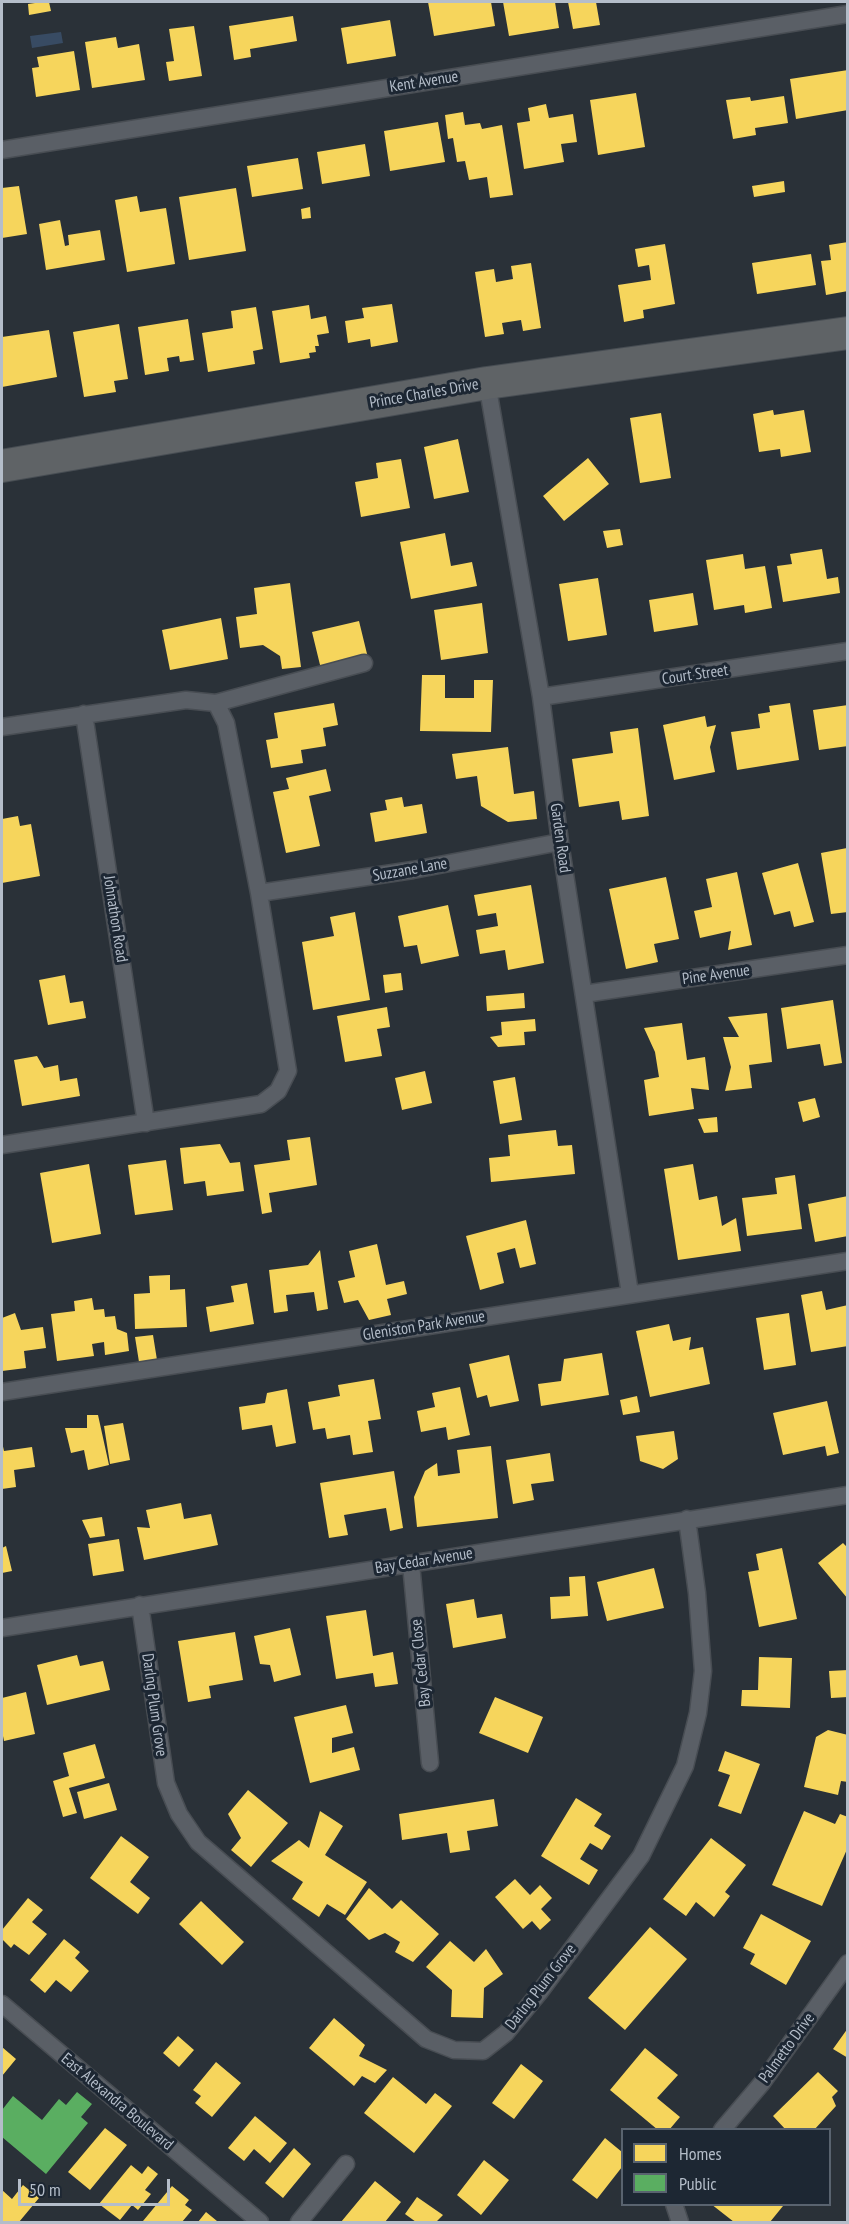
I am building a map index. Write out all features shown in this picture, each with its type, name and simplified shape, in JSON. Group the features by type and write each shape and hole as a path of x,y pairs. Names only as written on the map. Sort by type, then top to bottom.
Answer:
{"highway":[{"name":"Prince Charles Drive","path":"2,465 488,383 848,333"}],"street":[{"name":"Kent Avenue","path":"2,150 848,14"},
{"name":"Garden Road","path":"488,383 542,697 560,842 630,1294"},
{"name":"Court Street","path":"542,697 848,651"},
{"path":"2,727 186,700 216,703 364,663"},
{"path":"2,1145 261,1104 278,1091 288,1071 259,893 226,723 216,703"},
{"name":"Johnathon Road","path":"84,714 146,1124"},
{"name":"Suzzane Lane","path":"259,893 413,870 560,842"},
{"name":"Pine Avenue","path":"584,994 848,955"},
{"name":"Gleniston Park Avenue","path":"2,1392 848,1261"},
{"name":"Bay Cedar Avenue","path":"2,1628 848,1495"},
{"name":"Darlng Plum Grove","path":"140,1605 166,1783 178,1814 198,1842 426,2039 454,2050 483,2051 506,2033 539,1993 641,1856 685,1766 698,1713 703,1671 697,1593 687,1519"},
{"name":"Bay Cedar Close","path":"411,1564 430,1763"},
{"name":"Palmetto Drive","path":"724,2128 762,2083 848,1963"},
{"name":"East Alexandra Boulevard","path":"2,2004 260,2223"},
{"path":"299,2223 346,2164"},
{"path":"674,2206 680,2223"}],"water":[{"path":"61,32 63,43 32,48 30,36"}],"building: Homes":[{"path":"49,2 51,11 29,15 28,4"},
{"path":"428,2 491,2 495,26 434,36"},
{"path":"503,2 555,2 559,28 509,36"},
{"path":"568,2 596,2 600,25 573,29"},
{"path":"293,16 297,41 250,49 251,57 234,60 229,26"},
{"path":"390,20 396,56 347,64 341,28"},
{"path":"194,26 202,76 169,81 166,62 174,61 169,29"},
{"path":"116,37 118,48 139,44 145,80 92,88 85,42"},
{"path":"74,51 80,90 36,97 32,68 39,67 37,57"},
{"path":"848,70 848,110 796,119 790,79"},
{"path":"636,93 645,147 598,155 590,100"},
{"path":"784,96 788,123 755,128 756,135 733,139 726,100 750,97 751,101"},
{"path":"546,104 549,118 573,114 577,142 561,144 564,162 524,169 517,123 530,121 528,108"},
{"path":"463,112 465,125 480,123 482,129 502,125 513,195 490,198 487,177 469,180 465,161 457,162 453,138 448,139 445,115"},
{"path":"438,122 445,162 390,171 384,131"},
{"path":"365,144 370,176 322,184 317,152"},
{"path":"298,158 303,189 252,197 247,166"},
{"path":"784,181 785,192 754,197 752,186"},
{"path":"19,186 27,234 2,238 2,188"},
{"path":"236,188 246,251 189,260 179,197"},
{"path":"137,196 140,212 166,208 175,264 127,272 115,200"},
{"path":"310,207 311,218 302,219 301,209"},
{"path":"60,220 65,246 69,245 68,235 100,230 105,260 46,270 39,224"},
{"path":"848,242 848,291 826,295 821,261 831,260 829,245"},
{"path":"665,244 675,304 643,310 644,318 624,322 618,285 651,280 649,265 638,267 635,249"},
{"path":"811,254 816,285 757,294 752,263"},
{"path":"531,263 541,328 523,331 521,320 502,323 504,334 485,337 475,272 494,269 496,282 513,279 511,266"},
{"path":"392,304 398,342 371,347 370,339 348,343 345,321 364,318 362,308"},
{"path":"309,305 311,319 326,316 329,333 317,335 319,346 315,346 316,352 309,353 310,358 280,363 272,311"},
{"path":"256,307 263,349 253,351 255,364 208,372 202,333 233,328 231,311"},
{"path":"188,319 194,360 180,362 179,356 167,358 169,371 145,375 138,327"},
{"path":"119,324 128,379 114,381 116,392 84,397 73,332"},
{"path":"49,330 57,377 2,387 2,337"},
{"path":"773,410 774,415 804,410 811,452 781,457 780,449 759,452 753,414"},
{"path":"661,413 671,478 640,483 630,418"},
{"path":"458,439 469,492 434,499 424,447"},
{"path":"588,458 609,484 564,521 543,496"},
{"path":"401,459 410,508 361,517 355,482 378,478 376,463"},
{"path":"620,529 623,545 607,548 603,531"},
{"path":"445,533 451,566 472,562 477,586 411,599 400,542"},
{"path":"822,549 827,579 838,577 840,593 783,602 777,566 792,564 790,554"},
{"path":"743,554 745,569 765,566 772,608 745,613 744,605 714,610 706,560"},
{"path":"598,578 607,635 568,641 559,584"},
{"path":"290,583 301,667 282,669 280,656 263,645 240,648 236,617 257,614 254,588"},
{"path":"693,593 698,625 654,632 649,600"},
{"path":"482,603 488,653 441,660 434,610"},
{"path":"221,618 228,659 170,670 162,630"},
{"path":"359,621 368,658 321,669 312,632"},
{"path":"422,675 445,675 445,698 474,698 474,680 493,680 491,732 420,731"},
{"path":"334,703 338,725 323,728 326,746 301,750 303,763 271,768 266,740 278,738 274,713"},
{"path":"790,703 799,760 737,770 731,732 760,728 758,714 770,712 769,706"},
{"path":"848,705 848,746 819,750 813,710"},
{"path":"705,716 707,727 716,725 710,747 715,772 674,780 663,725"},
{"path":"638,728 649,816 622,820 619,801 579,807 572,759 613,753 610,732"},
{"path":"508,747 514,794 534,791 537,819 508,822 481,806 477,776 456,779 452,754"},
{"path":"326,769 331,791 309,796 320,846 286,853 273,792 289,789 286,778"},
{"path":"402,797 404,807 422,804 427,833 375,842 370,813 387,810 385,800"},
{"path":"18,816 20,826 31,824 40,876 2,883 2,819"},
{"path":"847,848 848,912 831,914 821,853"},
{"path":"798,863 814,922 794,927 790,911 774,915 762,873"},
{"path":"737,872 752,945 728,950 731,931 700,938 694,911 712,907 706,879"},
{"path":"666,877 679,939 654,944 658,962 626,969 609,889"},
{"path":"531,885 544,963 508,970 505,950 480,954 476,930 498,926 496,913 478,916 474,895"},
{"path":"448,905 459,956 421,964 417,945 404,947 398,916"},
{"path":"355,912 370,1000 313,1010 302,942 334,936 330,917"},
{"path":"401,973 403,990 385,993 383,975"},
{"path":"65,975 70,1003 83,1001 86,1018 48,1025 39,980"},
{"path":"524,993 525,1008 487,1011 486,996"},
{"path":"833,1000 842,1063 824,1066 820,1044 787,1049 781,1008"},
{"path":"387,1007 390,1027 377,1029 382,1056 345,1062 337,1016"},
{"path":"767,1013 772,1062 749,1065 752,1088 725,1091 731,1067 723,1037 739,1037 728,1017"},
{"path":"535,1019 536,1031 524,1032 525,1045 498,1047 490,1037 502,1035 501,1022"},
{"path":"682,1023 687,1060 705,1057 709,1090 691,1088 694,1109 649,1116 644,1080 659,1077 655,1052 644,1028"},
{"path":"37,1056 44,1068 58,1065 60,1081 77,1078 80,1096 22,1106 14,1060"},
{"path":"425,1071 432,1103 402,1110 395,1078"},
{"path":"515,1077 522,1120 500,1124 493,1081"},
{"path":"815,1098 820,1117 803,1122 798,1102"},
{"path":"717,1117 718,1132 704,1133 698,1119"},
{"path":"556,1130 558,1146 572,1145 575,1174 491,1182 489,1158 510,1156 508,1135"},
{"path":"310,1137 317,1185 269,1193 272,1212 262,1214 254,1165 290,1160 287,1140"},
{"path":"220,1144 230,1163 240,1162 244,1191 207,1196 205,1181 184,1184 180,1148"},
{"path":"166,1160 173,1210 135,1215 128,1165"},
{"path":"89,1164 101,1234 52,1243 40,1173"},
{"path":"693,1164 699,1200 717,1196 722,1226 736,1218 741,1251 678,1260 664,1169"},
{"path":"795,1175 802,1229 747,1236 742,1198 777,1194 775,1178"},
{"path":"848,1196 848,1236 815,1242 808,1204"},
{"path":"526,1220 536,1264 520,1268 515,1248 497,1253 504,1283 480,1290 466,1236"},
{"path":"377,1244 386,1285 404,1281 407,1294 387,1299 391,1315 369,1320 358,1300 344,1303 338,1281 355,1277 349,1251"},
{"path":"320,1250 328,1309 317,1311 314,1292 286,1295 288,1311 274,1313 269,1270 308,1265"},
{"path":"170,1275 170,1290 185,1289 187,1327 135,1329 134,1294 150,1293 149,1276"},
{"path":"247,1283 254,1324 210,1332 206,1307 234,1302 231,1286"},
{"path":"822,1291 826,1310 848,1305 848,1346 811,1352 801,1295"},
{"path":"92,1298 94,1310 104,1309 105,1317 115,1316 117,1329 127,1333 129,1351 105,1355 104,1342 92,1344 94,1356 57,1361 51,1314 75,1311 74,1301"},
{"path":"15,1313 21,1330 43,1327 46,1348 24,1351 26,1368 2,1371 2,1318"},
{"path":"789,1313 796,1365 764,1370 756,1318"},
{"path":"669,1324 673,1341 691,1337 689,1350 703,1347 710,1384 650,1397 636,1331"},
{"path":"153,1335 157,1360 139,1362 135,1337"},
{"path":"602,1353 609,1395 541,1406 538,1384 561,1381 564,1359"},
{"path":"509,1355 519,1401 490,1407 487,1395 477,1398 469,1364"},
{"path":"374,1379 381,1419 368,1421 373,1452 353,1455 350,1435 327,1439 325,1428 313,1430 308,1402 340,1396 338,1385"},
{"path":"460,1387 470,1435 448,1440 446,1427 421,1432 417,1411 435,1407 432,1393"},
{"path":"287,1389 296,1443 276,1447 272,1425 242,1430 239,1407 265,1403 267,1393"},
{"path":"637,1396 640,1412 623,1415 620,1400"},
{"path":"827,1401 839,1453 827,1456 825,1446 783,1455 773,1413"},
{"path":"87,1415 98,1415 109,1465 88,1470 84,1450 71,1453 65,1428 87,1428"},
{"path":"123,1423 130,1460 110,1464 104,1426"},
{"path":"674,1431 678,1459 663,1469 640,1461 636,1436"},
{"path":"2,1442 4,1451 32,1447 35,1467 14,1470 16,1487 2,1489"},
{"path":"491,1446 498,1518 417,1527 414,1497 425,1471 437,1463 438,1476 460,1473 457,1450"},
{"path":"550,1453 554,1481 531,1484 534,1500 513,1504 506,1460"},
{"path":"394,1471 403,1528 390,1531 386,1508 344,1515 348,1535 329,1538 320,1483"},
{"path":"181,1503 184,1519 211,1514 218,1545 144,1560 137,1527 150,1528 146,1510"},
{"path":"102,1517 105,1536 90,1538 82,1520"},
{"path":"119,1539 124,1571 93,1576 88,1544"},
{"path":"843,1543 848,1548 848,1599 818,1563"},
{"path":"6,1546 12,1571 2,1573 2,1548"},
{"path":"782,1548 797,1619 759,1627 748,1572 759,1570 756,1554"},
{"path":"654,1568 664,1608 607,1621 597,1582"},
{"path":"585,1576 588,1616 551,1619 550,1597 570,1596 569,1577"},
{"path":"474,1599 477,1618 502,1614 506,1638 453,1648 446,1604"},
{"path":"366,1610 373,1656 393,1652 398,1684 375,1687 373,1673 336,1679 326,1616"},
{"path":"290,1628 301,1675 274,1682 270,1665 260,1664 254,1636"},
{"path":"235,1632 243,1680 209,1686 211,1698 188,1702 178,1641"},
{"path":"77,1655 80,1666 103,1661 110,1690 47,1705 37,1665"},
{"path":"759,1657 792,1658 790,1708 741,1706 742,1690 758,1690"},
{"path":"848,1670 848,1697 831,1698 829,1671"},
{"path":"26,1692 35,1734 4,1741 2,1698"},
{"path":"495,1697 543,1717 528,1753 479,1733"},
{"path":"346,1705 353,1733 332,1738 332,1753 354,1747 360,1770 310,1783 294,1717"},
{"path":"828,1730 848,1735 848,1782 841,1781 838,1795 804,1787 816,1737"},
{"path":"95,1744 105,1778 69,1788 77,1813 63,1817 53,1781 69,1776 63,1753"},
{"path":"725,1751 760,1764 741,1814 718,1806 730,1775 718,1771"},
{"path":"109,1783 117,1810 84,1819 77,1792"},
{"path":"248,1790 288,1823 251,1867 231,1850 241,1838 228,1814"},
{"path":"576,1798 602,1814 594,1826 611,1836 602,1850 590,1843 580,1859 598,1870 589,1885 541,1856"},
{"path":"494,1799 498,1826 467,1831 470,1850 450,1853 447,1833 402,1840 399,1814"},
{"path":"320,1811 343,1826 325,1855 367,1882 345,1915 327,1904 319,1917 292,1899 303,1882 271,1861 299,1840 309,1848"},
{"path":"804,1811 835,1824 840,1814 848,1817 848,1847 822,1906 772,1885"},
{"path":"121,1836 149,1857 130,1882 150,1898 138,1914 90,1878"},
{"path":"711,1838 746,1865 725,1892 730,1896 714,1917 696,1902 686,1916 663,1899"},
{"path":"515,1879 530,1895 540,1885 552,1898 541,1909 551,1920 540,1930 532,1921 523,1929 495,1897"},
{"path":"369,1888 392,1909 401,1900 439,1934 413,1962 395,1952 400,1942 385,1933 369,1940 346,1919"},
{"path":"28,1898 43,1910 32,1922 47,1934 29,1955 14,1944 11,1948 2,1939 2,1930"},
{"path":"201,1901 244,1942 222,1965 179,1924"},
{"path":"761,1914 811,1941 786,1985 750,1964 755,1954 743,1948"},
{"path":"650,1927 687,1959 625,2030 588,1998"},
{"path":"64,1939 80,1952 75,1958 89,1971 71,1992 56,1980 45,1993 30,1980"},
{"path":"450,1941 474,1962 486,1949 503,1974 484,1988 483,2018 451,2017 452,1990 426,1967"},
{"path":"334,2018 365,2045 359,2056 387,2070 375,2083 362,2076 354,2086 309,2048"},
{"path":"848,2028 848,2058 833,2049"},
{"path":"178,2036 194,2050 179,2067 163,2053"},
{"path":"2,2047 16,2059 2,2076"},
{"path":"645,2048 678,2075 657,2098 680,2117 671,2128 656,2128 610,2090"},
{"path":"216,2062 241,2083 212,2117 195,2103 201,2096 193,2090"},
{"path":"521,2064 543,2081 514,2119 492,2103"},
{"path":"818,2072 838,2091 832,2097 836,2106 816,2128 784,2128 773,2116"},
{"path":"393,2077 426,2104 435,2093 452,2106 414,2153 364,2113"},
{"path":"255,2116 287,2143 270,2163 254,2149 244,2161 228,2148"},
{"path":"105,2128 127,2145 90,2190 68,2172"},
{"path":"605,2138 621,2151 621,2168 597,2199 572,2180"},
{"path":"294,2148 311,2164 283,2198 265,2183"},
{"path":"484,2160 509,2180 481,2215 457,2195"},
{"path":"131,2165 142,2174 148,2166 158,2174 145,2190 151,2194 138,2210 132,2205 120,2220 99,2204"},
{"path":"375,2181 401,2202 385,2222 341,2222"},
{"path":"23,2185 39,2198 19,2222 2,2222 2,2190 12,2199"},
{"path":"172,2186 189,2200 185,2205 192,2210 182,2222 144,2222 143,2221"},
{"path":"417,2197 443,2215 436,2222 416,2222 405,2214"},
{"path":"714,2206 783,2206 770,2222 734,2222"},
{"path":"206,2212 217,2221 198,2222"}],"building: Public":[{"path":"77,2092 92,2104 81,2117 88,2123 46,2174 2,2137 2,2110 13,2096 42,2120 59,2099 66,2105"}]}
